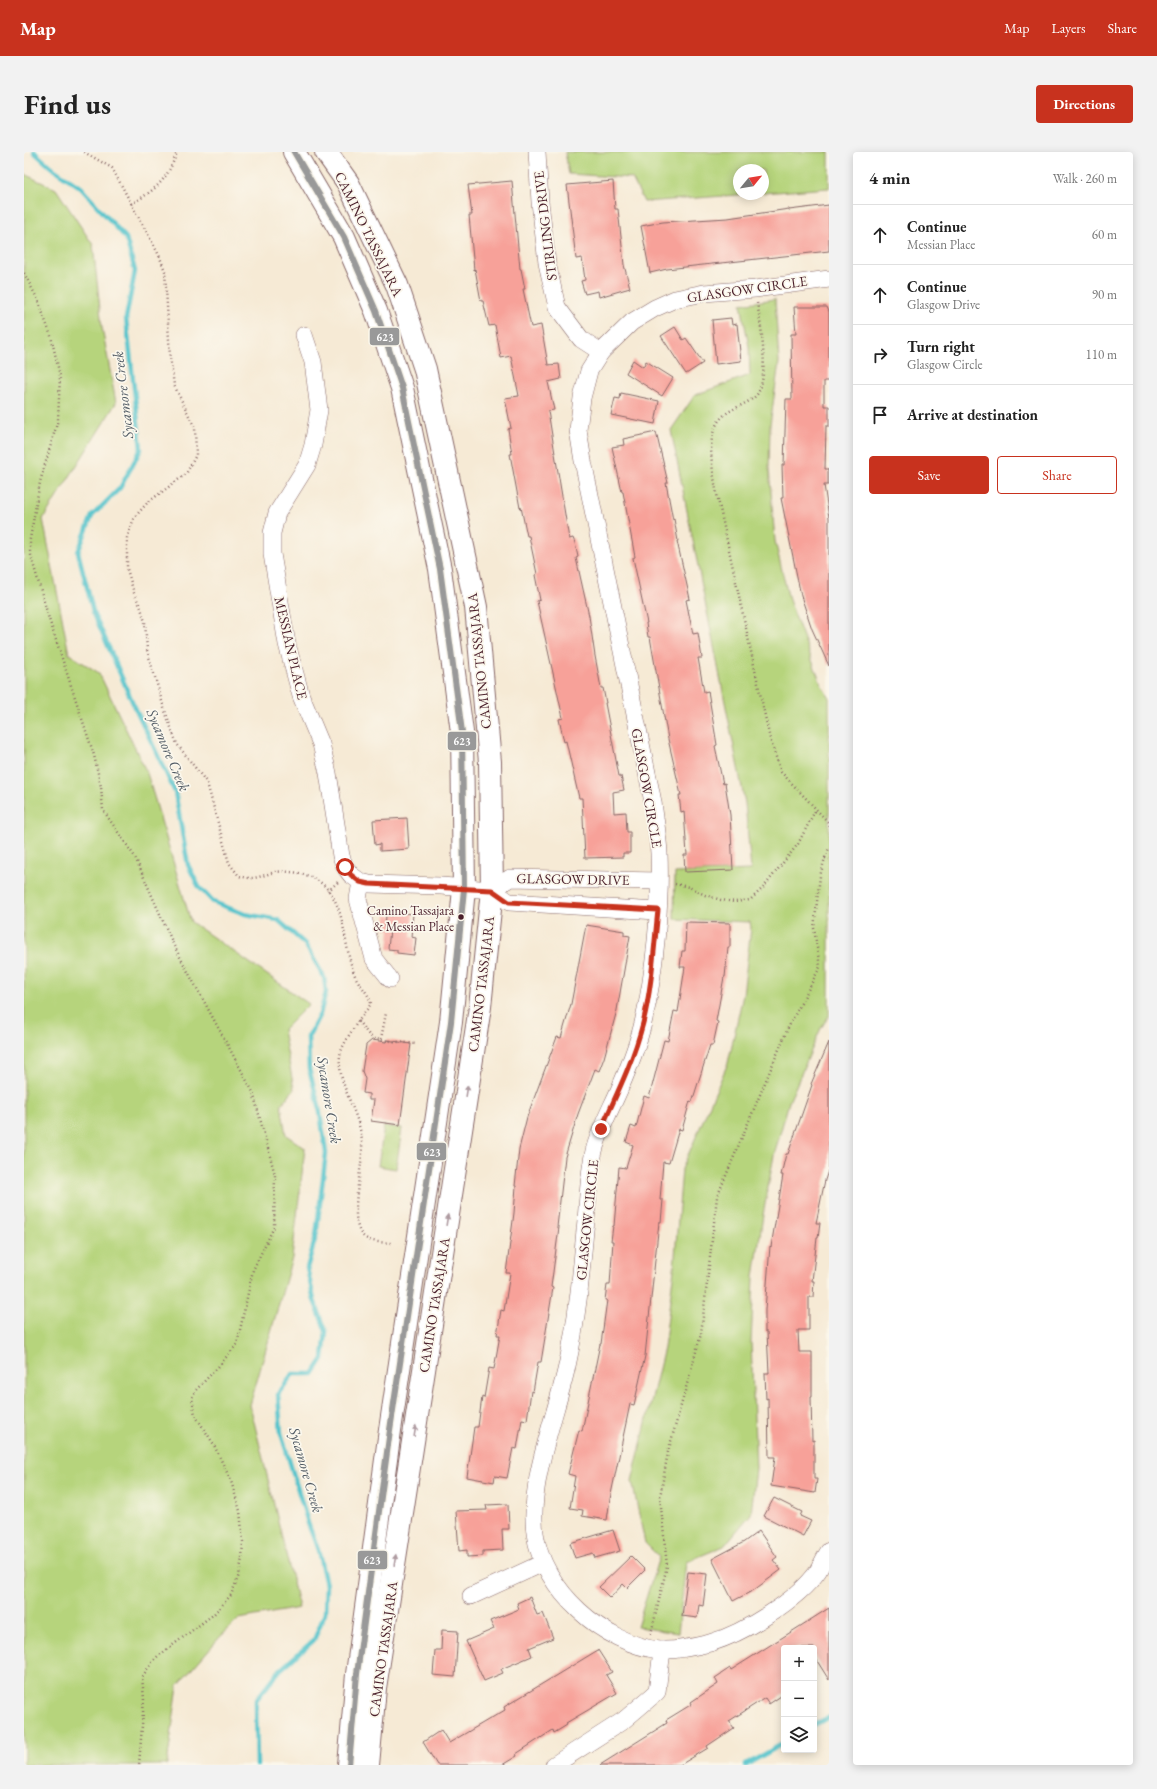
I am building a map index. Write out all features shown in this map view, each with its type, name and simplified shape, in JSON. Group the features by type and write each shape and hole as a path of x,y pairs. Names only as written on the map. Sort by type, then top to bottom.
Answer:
{"main road":[{"name":"CAMINO TASSAJARA","path":"294,152 344,237 376,311 402,388 440,569 462,732 464,889 452,1022 389,1438 357,1674 349,1765"},
{"name":"CAMINO TASSAJARA","path":"326,152 348,183 397,285 425,369 476,607 490,762 492,890 480,1007 375,1688 368,1765"}],"street":[{"name":"STIRLING DRIVE","path":"537,152 540,202 547,262 557,307 581,339 601,352"},
{"name":"GLASGOW CIRCLE","path":"829,278 755,289 704,293 675,299 655,308 632,322 601,352 589,371 582,398 578,430 583,461 653,802 659,852 658,910 653,965 643,1024 620,1087 601,1129 589,1174 579,1304 567,1367 538,1480 534,1514 535,1535 543,1563 567,1598 596,1625 620,1640 655,1649 692,1648 723,1639 756,1622 791,1598 817,1572 829,1551"},
{"name":"MESSIAN PLACE","path":"304,335 313,362 319,410 313,445 307,465 277,513 272,533 272,554 287,644 300,696 321,744 328,773 341,856 345,867 351,875 360,882"},
{"name":"GLASGOW DRIVE","path":"658,881 510,878 492,890 509,902 658,910"},
{"path":"390,979 374,959 358,899 360,882 377,886 441,886 492,890"},
{"path":"471,1596 543,1563"},
{"path":"554,1765 624,1720 657,1692 655,1649"}],"path":[{"path":"84,152 112,168 159,255 165,271 167,314 174,385 196,428 196,455 186,474 147,504 134,518 127,538 127,569 145,622 147,650 164,708 177,744 206,783 229,863 239,876 252,878 276,872 299,873 319,880 332,897 341,914 353,972 360,986 369,994 372,1004 358,1021 340,1055 341,1075 359,1122 362,1142 356,1220 361,1234 369,1240 391,1243"},
{"path":"131,204 149,194 163,181 172,167 177,152"},
{"path":"24,273 38,300 51,336 60,376 58,420 40,482 30,539 30,551 35,570 49,619 94,755 101,787 103,810 135,857 174,946 254,1092 275,1176 274,1228 254,1270 237,1344 218,1367 195,1390 192,1398 195,1415 216,1449 231,1480 240,1511 243,1542 239,1575 231,1595 214,1614 157,1657 142,1677 144,1699 139,1765"},
{"path":"755,289 764,337 761,387 752,399 727,412 720,418 712,438 712,464 716,490 770,739 781,772 828,822 829,827"},
{"path":"658,881 689,887 705,895 721,900 735,902 750,900 763,888 798,844 816,809"},
{"path":"655,1649 667,1566 660,1497 668,1452 701,1334 717,1197 788,1028 820,967 814,928 820,876 829,848"},
{"path":"825,858 829,859"},
{"path":"381,1039 386,1013"},
{"path":"358,1021 371,1037 416,1044"}],"green space":[{"path":"565,152 829,152 829,188 769,193 769,164 733,164 733,195 644,202 632,178 569,174"},
{"path":"24,174 56,189 93,245 102,327 116,403 43,519 69,654 99,673 147,773 191,922 309,1004 283,1030 294,1089 281,1105 286,1135 305,1148 292,1258 250,1405 299,1608 239,1619 219,1638 178,1685 167,1765 24,1765"},
{"path":"775,299 779,362 770,425 769,468 775,541 789,600 821,684 829,698 829,1016 821,1028 789,1102 774,1155 763,1215 754,1277 751,1342 756,1468 751,1514 724,1546 686,1562 678,1633 637,1627 659,1557 645,1543 632,1481 664,1348 674,1269 682,1169 728,1063 743,995 751,928 750,922 674,919 675,873 751,870 745,803 671,430 695,395 750,375 749,347 741,304"},
{"path":"384,1126 402,1128 396,1169 378,1166"}],"building":[{"path":"512,181 520,269 531,327 541,325 548,365 559,364 561,379 548,382 554,410 548,411 569,539 573,538 575,543 578,557 576,558 589,616 601,688 603,688 619,776 621,776 624,790 613,792 614,813 626,812 627,832 630,832 630,853 623,853 623,857 585,858 582,798 579,798 566,741 564,742 559,719 563,718 537,601 540,600 535,575 537,574 529,536 527,536 521,507 520,508 510,454 512,454 508,429 511,428 505,398 519,396 511,356 501,358 495,325 489,326 483,301 481,301 475,269 474,270 469,215 472,215 468,185"},
{"path":"613,181 615,209 618,209 624,265 630,288 599,297 598,291 585,294 581,281 585,280 582,258 576,259 567,185"},
{"path":"829,205 829,251 667,269 650,273 641,226 663,222 728,218"},
{"path":"794,307 827,307 829,312 829,381 824,381 824,406 829,406 829,426 826,426 825,469 828,469 828,485 824,485 829,518 829,666 812,629 801,596 781,498 783,498 782,465 784,465 786,399 792,399 791,334 796,334"},
{"path":"731,318 732,325 737,324 741,361 716,364 712,320"},
{"path":"675,327 683,340 686,338 703,363 686,374 661,336"},
{"path":"633,360 643,367 646,361 673,378 662,396 626,373"},
{"path":"621,393 659,401 655,424 611,415 615,398 620,399"},
{"path":"656,432 668,483 666,483 690,599 686,600 693,634 698,633 702,658 698,658 704,692 708,691 717,745 715,746 723,784 725,783 730,815 733,870 685,872 684,855 687,855 684,811 681,812 679,795 681,795 668,739 650,637 648,637 647,623 633,558 635,557 623,492 612,447 624,445 623,439"},
{"path":"407,818 409,849 380,851 380,844 375,845 373,820"},
{"path":"394,912 413,914 411,937 416,938 414,955 397,953 397,950 388,949 390,929 385,929 386,915 393,916"},
{"path":"686,922 730,923 730,947 728,947 725,977 716,1021 718,1022 713,1045 710,1045 692,1102 690,1101 682,1130 679,1129 669,1163 663,1162 660,1200 663,1200 661,1222 659,1222 645,1356 634,1405 630,1404 607,1520 582,1516 583,1510 570,1508 575,1476 568,1474 579,1430 582,1431 601,1344 607,1300 605,1300 607,1285 610,1285 613,1241 611,1241 614,1226 619,1167 626,1168 633,1145 626,1142 631,1126 636,1128 644,1096 649,1098 664,1040 668,1041 674,1011 678,1012 685,967 680,967 682,951 685,951"},
{"path":"586,925 624,931 624,935 630,936 617,1010 604,1058 599,1071 595,1069 578,1114 565,1157 557,1227 559,1227 551,1287 553,1288 541,1362 538,1362 533,1392 531,1391 527,1420 522,1419 517,1449 513,1448 507,1478 495,1476 494,1482 467,1477 474,1427 478,1427 482,1397 484,1398 489,1368 494,1369 500,1335 497,1335 501,1310 504,1311 510,1273 506,1273 514,1213 519,1149 527,1117 557,1037 561,1038 571,1004"},
{"path":"372,1040 386,1042 387,1040 411,1044 400,1125 371,1121 374,1100 369,1100 369,1094 363,1093 365,1079 362,1071 366,1045"},
{"path":"829,1042 829,1168 816,1223 820,1223 812,1281 814,1281 813,1297 809,1297 809,1330 798,1330 799,1352 812,1352 812,1441 814,1440 814,1479 817,1479 815,1493 771,1486 775,1457 769,1457 768,1398 766,1399 765,1373 769,1373 767,1332 765,1332 765,1310 770,1246 771,1247 783,1175 781,1175 786,1154 788,1154 812,1085 811,1084"},
{"path":"774,1498 802,1512 800,1516 811,1521 803,1536 764,1516"},
{"path":"508,1504 509,1529 502,1529 503,1550 483,1551 483,1556 467,1557 467,1550 459,1551 456,1511 487,1510 486,1505"},
{"path":"613,1530 620,1551 595,1558 593,1553 575,1558 570,1543"},
{"path":"759,1531 777,1557 773,1560 781,1570 754,1590 733,1601 712,1559 744,1542"},
{"path":"631,1556 645,1570 627,1588 623,1584 610,1598 599,1587"},
{"path":"688,1572 707,1574 703,1606 699,1605 697,1618 682,1616"},
{"path":"530,1597 537,1615 543,1613 553,1638 529,1648 532,1656 501,1669 503,1673 484,1681 466,1641 494,1629 490,1621 519,1609 517,1603"},
{"path":"829,1608 829,1680 817,1661 817,1645 781,1645 781,1696 769,1704 765,1698 729,1721 734,1728 707,1746 708,1748 680,1765 600,1765 667,1723 666,1720 692,1704 691,1702 718,1684 715,1678 730,1668 731,1670"},
{"path":"442,1630 458,1631 455,1677 433,1675 435,1650 441,1650"},
{"path":"598,1650 612,1672 606,1675 617,1693 566,1723 567,1725 554,1733 553,1730 502,1765 437,1765 423,1742 441,1730 449,1743 505,1710 504,1707"}],"waterway":[{"name":"Sycamore Creek","path":"34,152 52,168 80,187 126,238 135,271 126,318 141,449 120,488 92,516 78,552 93,611 132,701 175,792 188,865 199,887 213,902 245,914 278,920 305,944 324,977 326,992 320,1014 308,1037 309,1069 319,1106 326,1153 316,1236 307,1268 314,1300 326,1331 323,1359 313,1374 293,1374 278,1394 281,1433 308,1523 318,1550 326,1585 325,1613 314,1640 280,1670 256,1700 257,1765"},
{"path":"817,1723 829,1717"},
{"path":"746,1765 781,1745"}],"transit line":[{"name":"623","path":"294,152 344,237 376,311 402,388 440,569 462,732 464,889 451,1022 390,1430 357,1674 349,1765"}],"place":[{"name":"Camino Tassajara & Messian Place","path":"461,917"}],"route":[{"path":"345,867 351,875 360,882 377,886 441,886 492,890 509,902 658,910 653,965 643,1024 620,1087 601,1129"}]}
